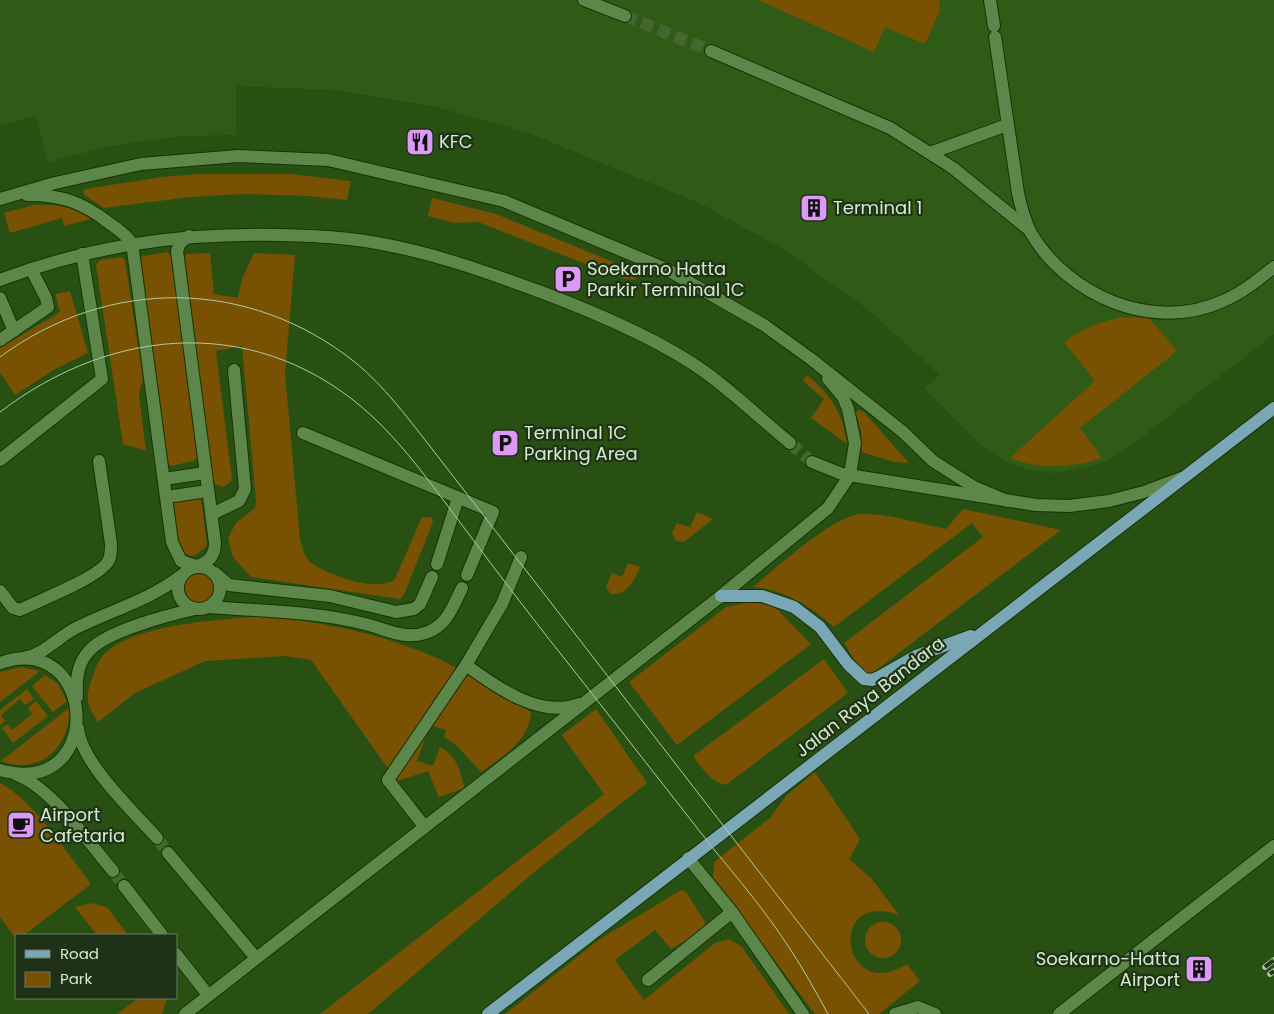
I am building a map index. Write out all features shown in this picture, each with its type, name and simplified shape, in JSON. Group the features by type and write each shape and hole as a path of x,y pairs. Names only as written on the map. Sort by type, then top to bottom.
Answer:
{"main road":[{"name":"Jalan Raya Bandara","path":"488,1014 1274,408"},
{"path":"721,596 762,596 779,600 805,613 820,627 858,676 872,680 916,656 983,632"}],"street":[{"path":"584,0 625,16"},
{"path":"990,0 1007,125 1023,216 1031,232 1051,259 1080,286 1118,304 1158,312 1180,312 1222,302 1242,291 1274,267"},
{"path":"710,51 890,128 953,168 1031,232"},
{"path":"930,153 1007,125"},
{"path":"0,199 55,182 141,164 238,156 328,160 504,201 666,269 764,325 811,359 953,475 1007,501"},
{"path":"0,199 45,195 66,198 96,211 127,236 132,243 174,550 181,561 203,567 215,573 229,585 330,596 396,612 414,609 420,604 432,577"},
{"path":"0,663 20,659 43,651 75,628 152,596 196,566 206,562 213,555 215,543 212,514 207,491 177,251 180,243 189,236"},
{"path":"0,280 82,254 132,243 189,236 310,236 358,240 412,251 504,278 622,326 679,356 712,377 790,443"},
{"path":"1,456 102,378 82,254"},
{"path":"0,340 48,307 46,298 31,269"},
{"path":"0,298 14,331"},
{"path":"185,1014 721,596 828,508 850,475 855,444 848,409 843,397 811,359"},
{"path":"212,514 239,501 245,489 234,370"},
{"path":"303,433 492,512 468,575"},
{"path":"0,591 13,608 20,610 95,573 107,564 111,555 111,544 99,461"},
{"path":"812,462 831,472 1036,506 1069,506 1109,500 1144,492 1187,476"},
{"path":"164,479 205,473"},
{"path":"167,497 207,491"},
{"path":"438,564 458,498"},
{"path":"424,826 388,780 466,666 502,604 521,558"},
{"path":"208,607 218,598 220,592 218,578 215,573"},
{"path":"182,575 178,581 179,595 183,602 195,609"},
{"path":"157,838 89,760 80,742 76,687 79,666 96,644 168,615 208,607 320,615 365,624 407,636 427,632 445,621 462,588"},
{"path":"0,656 39,662 57,672 70,687 77,705"},
{"path":"466,666 496,686 539,705 564,708 586,702"},
{"path":"13,774 31,773 56,761 73,740 78,723"},
{"path":"0,770 41,787 113,871"},
{"path":"1058,1014 1274,846"},
{"path":"168,852 256,958"},
{"path":"688,858 732,912 803,1014"},
{"path":"124,886 161,934"},
{"path":"648,980 732,912"},
{"path":"178,957 208,995"},
{"path":"895,1014 918,1007 935,1014"}],"shaded area":[{"path":"0,0 1274,0 1274,334 1138,440 1109,460 1083,468 1055,473 1029,470 1006,462 984,447 924,389 939,374 866,308 785,250 699,203 529,133 433,106 335,90 236,86 236,135 181,136 111,146 48,162 36,115 0,126"}],"green space":[{"path":"758,0 939,0 940,10 925,44 885,27 874,52"},
{"path":"198,174 291,174 351,181 347,200 308,196 243,194 190,197 104,208 83,194 85,189 162,177"},
{"path":"432,198 496,214 638,272 636,280 624,279 478,222 454,223 428,216"},
{"path":"34,205 64,207 78,211 91,219 64,226 62,218 10,233 4,213"},
{"path":"167,252 171,256 197,458 193,461 171,466 167,462 139,257"},
{"path":"210,253 214,294 238,298 242,279 254,253 295,255 285,373 302,548 309,561 338,576 364,583 387,583 395,579 422,517 431,517 433,522 403,597 400,599 251,577 233,557 228,538 236,523 255,508 256,501 242,346 216,351 232,479 231,482 223,487 213,483 184,257 186,254"},
{"path":"122,257 125,261 143,378 139,395 146,451 123,444 96,265 100,260"},
{"path":"70,291 88,353 57,368 15,395 0,372 0,348 60,312 55,294"},
{"path":"1122,317 1149,318 1177,351 1080,428 1102,458 1067,466 1044,466 1010,458 1095,381 1064,342 1092,326"},
{"path":"807,375 823,390 834,405 842,423 847,444 811,418 824,399 803,381"},
{"path":"858,410 863,411 909,463 894,462 862,452 861,431 856,413"},
{"path":"201,498 207,545 197,554 189,555 179,543 172,502"},
{"path":"963,509 1061,530 871,674 861,671 844,643 983,537 972,523 834,627 816,612 787,595 753,587 806,543 851,516 863,514 883,515 946,529"},
{"path":"697,512 713,519 684,542 676,541 672,533 677,523 690,527"},
{"path":"628,563 640,567 636,577 630,586 622,592 611,594 606,587 612,573 622,577"},
{"path":"199,573 210,577 214,588 210,599 199,603 188,599 184,588 188,577"},
{"path":"747,603 767,604 778,610 811,644 677,745 629,682 726,607"},
{"path":"266,616 311,622 377,636 420,651 441,660 531,712 529,723 514,747 481,772 457,746 444,737 446,730 430,725 417,761 433,766 440,747 454,759 465,788 439,797 428,771 397,781 311,660 284,656 205,661 135,693 98,722 89,705 89,689 98,663 111,648 129,638 151,631 201,622"},
{"path":"824,659 848,693 726,785 716,781 707,774 693,756"},
{"path":"21,667 40,671 0,702 0,672"},
{"path":"45,675 58,684 67,701 53,712 32,686"},
{"path":"27,689 34,699 25,705 20,699 1,715 5,721 0,725 0,710"},
{"path":"36,701 48,716 13,743 2,728 8,724 12,730 32,714 28,708"},
{"path":"69,708 65,734 59,745 50,754 40,761 28,764 15,765 1,761"},
{"path":"596,709 647,783 538,869 368,1014 320,1014 604,794 562,735"},
{"path":"815,772 860,839 849,859 871,878 899,915 876,911 860,917 852,929 851,945 856,959 868,970 885,973 907,964 920,981 879,1014 815,1014 713,879 714,862 770,818 787,795"},
{"path":"0,783 24,801 37,814 91,884 25,934 15,934 15,938 0,917"},
{"path":"681,890 686,892 705,922 705,929 671,949 655,930 615,960 644,1000 715,943 729,939 742,947 789,1014 505,1014 600,939"},
{"path":"91,903 107,907 127,934 96,934 75,907"},
{"path":"883,922 890,923 896,927 900,933 900,947 896,953 890,957 883,958 876,957 870,953 866,947 865,940 866,933 870,927 876,923"},
{"path":"138,999 167,999 162,1014 117,1014"}],"tunnel":[{"path":"625,16 711,51"},
{"path":"790,443 812,462"},
{"path":"157,838 168,853"},
{"path":"113,871 124,886"}],"tram line":[{"path":"0,357 42,331 87,312 133,301 179,298 226,302 271,315 315,335 356,363 386,392 412,424 869,1014"},
{"path":"0,412 44,383 91,361 139,348 188,343 237,347 284,360 330,384 373,417 420,469 534,620 762,910 795,957 828,1014"}],"railway":[{"path":"1265,967 1274,960"},
{"path":"1270,974 1274,971"}],"place":[{"name":"KFC","path":"420,142"},
{"name":"Terminal 1","path":"814,208"},
{"name":"Soekarno Hatta Parkir Terminal 1C","path":"568,279"},
{"name":"Terminal 1C Parking Area","path":"505,443"},
{"name":"Airport Cafetaria","path":"21,825"},
{"name":"Soekarno-Hatta Airport","path":"1199,969"}]}
